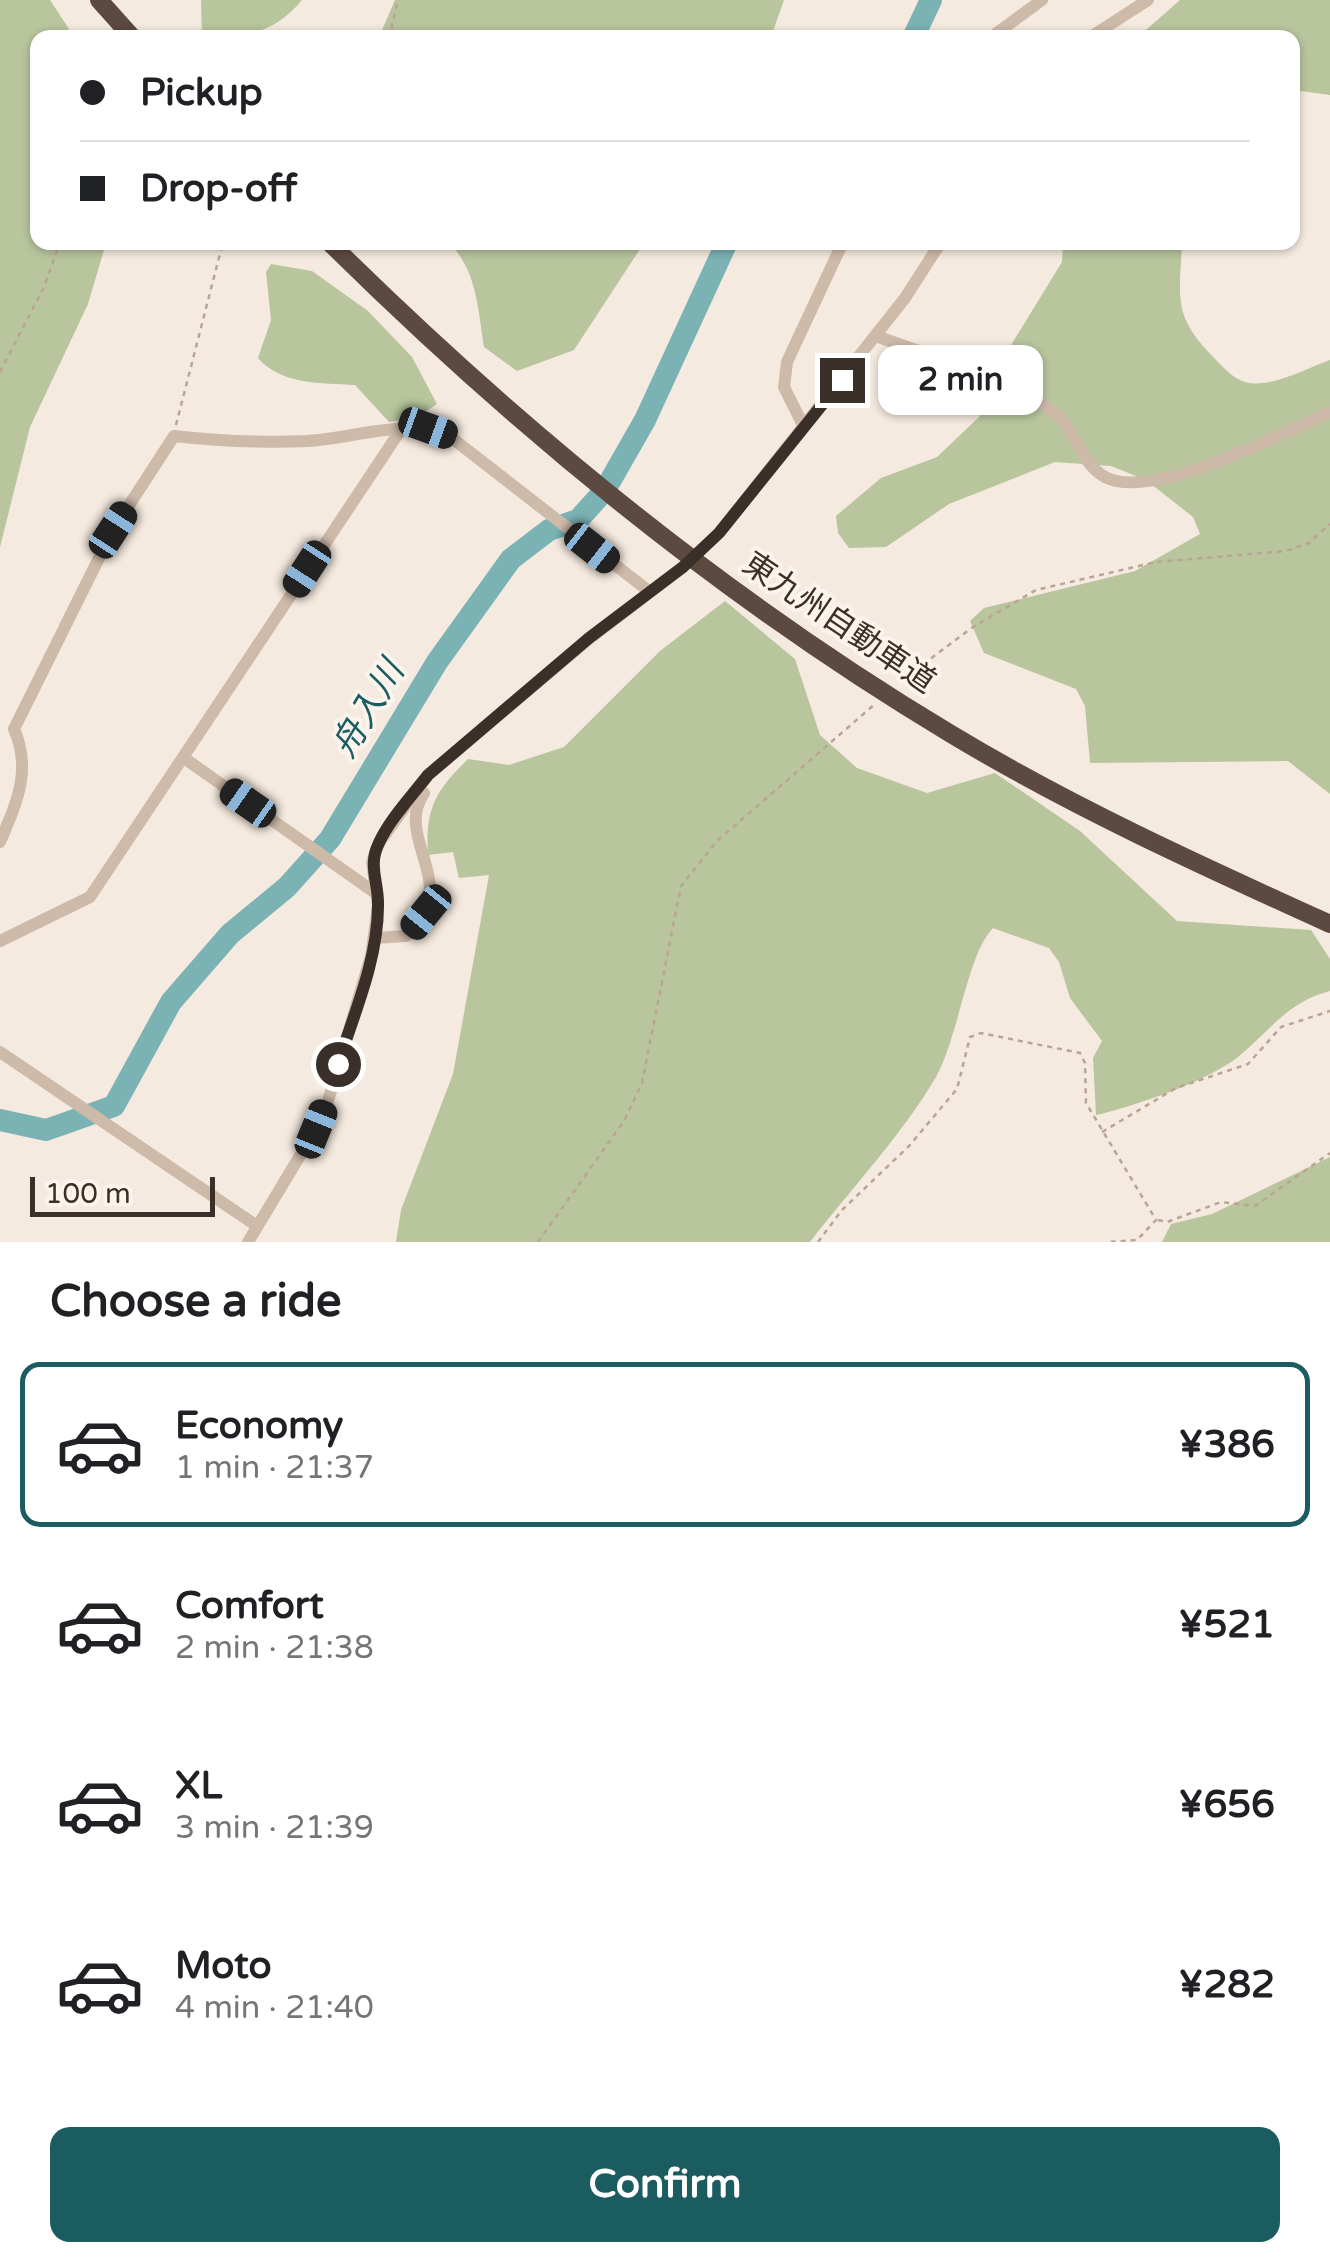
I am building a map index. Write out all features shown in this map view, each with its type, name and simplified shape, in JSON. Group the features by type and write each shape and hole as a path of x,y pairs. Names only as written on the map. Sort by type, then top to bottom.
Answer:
{"highway":[{"path":"99,0 126,30"},
{"name":"東九州自動車道","path":"337,250 464,372 560,453 753,604 953,735 1098,814 1330,924"}],"street":[{"path":"1001,30 1042,0"},
{"path":"1098,30 1124,6 1148,0"},
{"path":"804,428 784,387 787,362 839,250"},
{"path":"248,1242 316,1129 328,1101 374,938 377,894 372,862 378,843 428,775 719,533 876,336 935,250"},
{"path":"876,336 993,378 1058,414 1088,466 1109,479 1154,482 1232,456 1330,412"},
{"path":"0,941 90,897 402,428"},
{"path":"0,842 24,778 22,748 7,728 113,530 174,436 222,442 310,441 428,428 448,436 650,592"},
{"path":"184,758 377,894"},
{"path":"374,938 406,936 426,912 429,882 413,817 431,781 428,775"},
{"path":"2,1058 258,1226"}],"path":[{"path":"391,30 398,0"},
{"path":"0,372 44,287 57,250"},
{"path":"174,436 221,250"},
{"path":"888,692 972,628 1036,590 1156,562 1286,551 1309,543 1330,524"},
{"path":"538,1242 624,1121 642,1083 682,886 717,841 875,704"},
{"path":"1102,1132 1176,1088 1248,1064 1281,1027 1330,1011"},
{"path":"818,1242 842,1210 909,1146 918,1130 958,1089 970,1038 981,1033 1080,1054 1085,1063 1086,1103 1156,1220 1167,1222 1220,1202 1255,1206 1330,1154"},
{"path":"1108,1242 1137,1240 1156,1220"}],"green space":[{"path":"0,0 50,0 69,29 30,30 30,250 104,250 88,304 30,427 0,547"},
{"path":"201,0 302,0 262,30 202,30"},
{"path":"395,0 784,0 773,30 382,30"},
{"path":"1180,0 1330,0 1330,95 1300,91 1300,30 1146,30"},
{"path":"455,250 639,250 574,350 517,371 484,347 471,278"},
{"path":"1063,250 1182,250 1180,295 1186,320 1203,346 1240,380 1269,382 1330,360 1330,794 1288,761 1090,763 1085,706 1076,689 984,653 970,621 984,608 1135,571 1200,534 1193,517 1146,480 1111,466 1055,462 949,504 886,547 849,548 838,533 836,516 881,478 937,457 979,417 989,381 1062,262"},
{"path":"271,264 312,271 368,311 412,357 437,404 417,417 389,422 355,385 303,381 267,367 258,358 271,320 266,272"},
{"path":"725,601 795,659 820,735 857,768 927,793 995,773 1080,831 1177,921 1311,930 1330,959 1330,991 1290,1010 1238,1057 1208,1075 1150,1099 1096,1115 1093,1058 1102,1041 1070,998 1059,962 1049,948 993,928 976,957 936,1077 892,1141 810,1242 396,1242 401,1210 453,1074 489,875 459,878 453,852 428,855 428,825 434,802 468,759 509,765 564,747 660,651"},
{"path":"1330,1157 1330,1242 1162,1242 1171,1224 1212,1214"}],"waterway":[{"name":"舟入川","path":"917,30 931,0"},
{"name":"舟入川","path":"0,1120 46,1130 114,1106 171,1002 230,934 287,887 330,839 437,662 511,559 549,530 578,520 605,490 645,420 723,250"}],"route":[{"path":"338,1064 371,956 378,906 372,862 378,843 399,812 428,775 589,638 683,567 719,533 842,380"}]}
